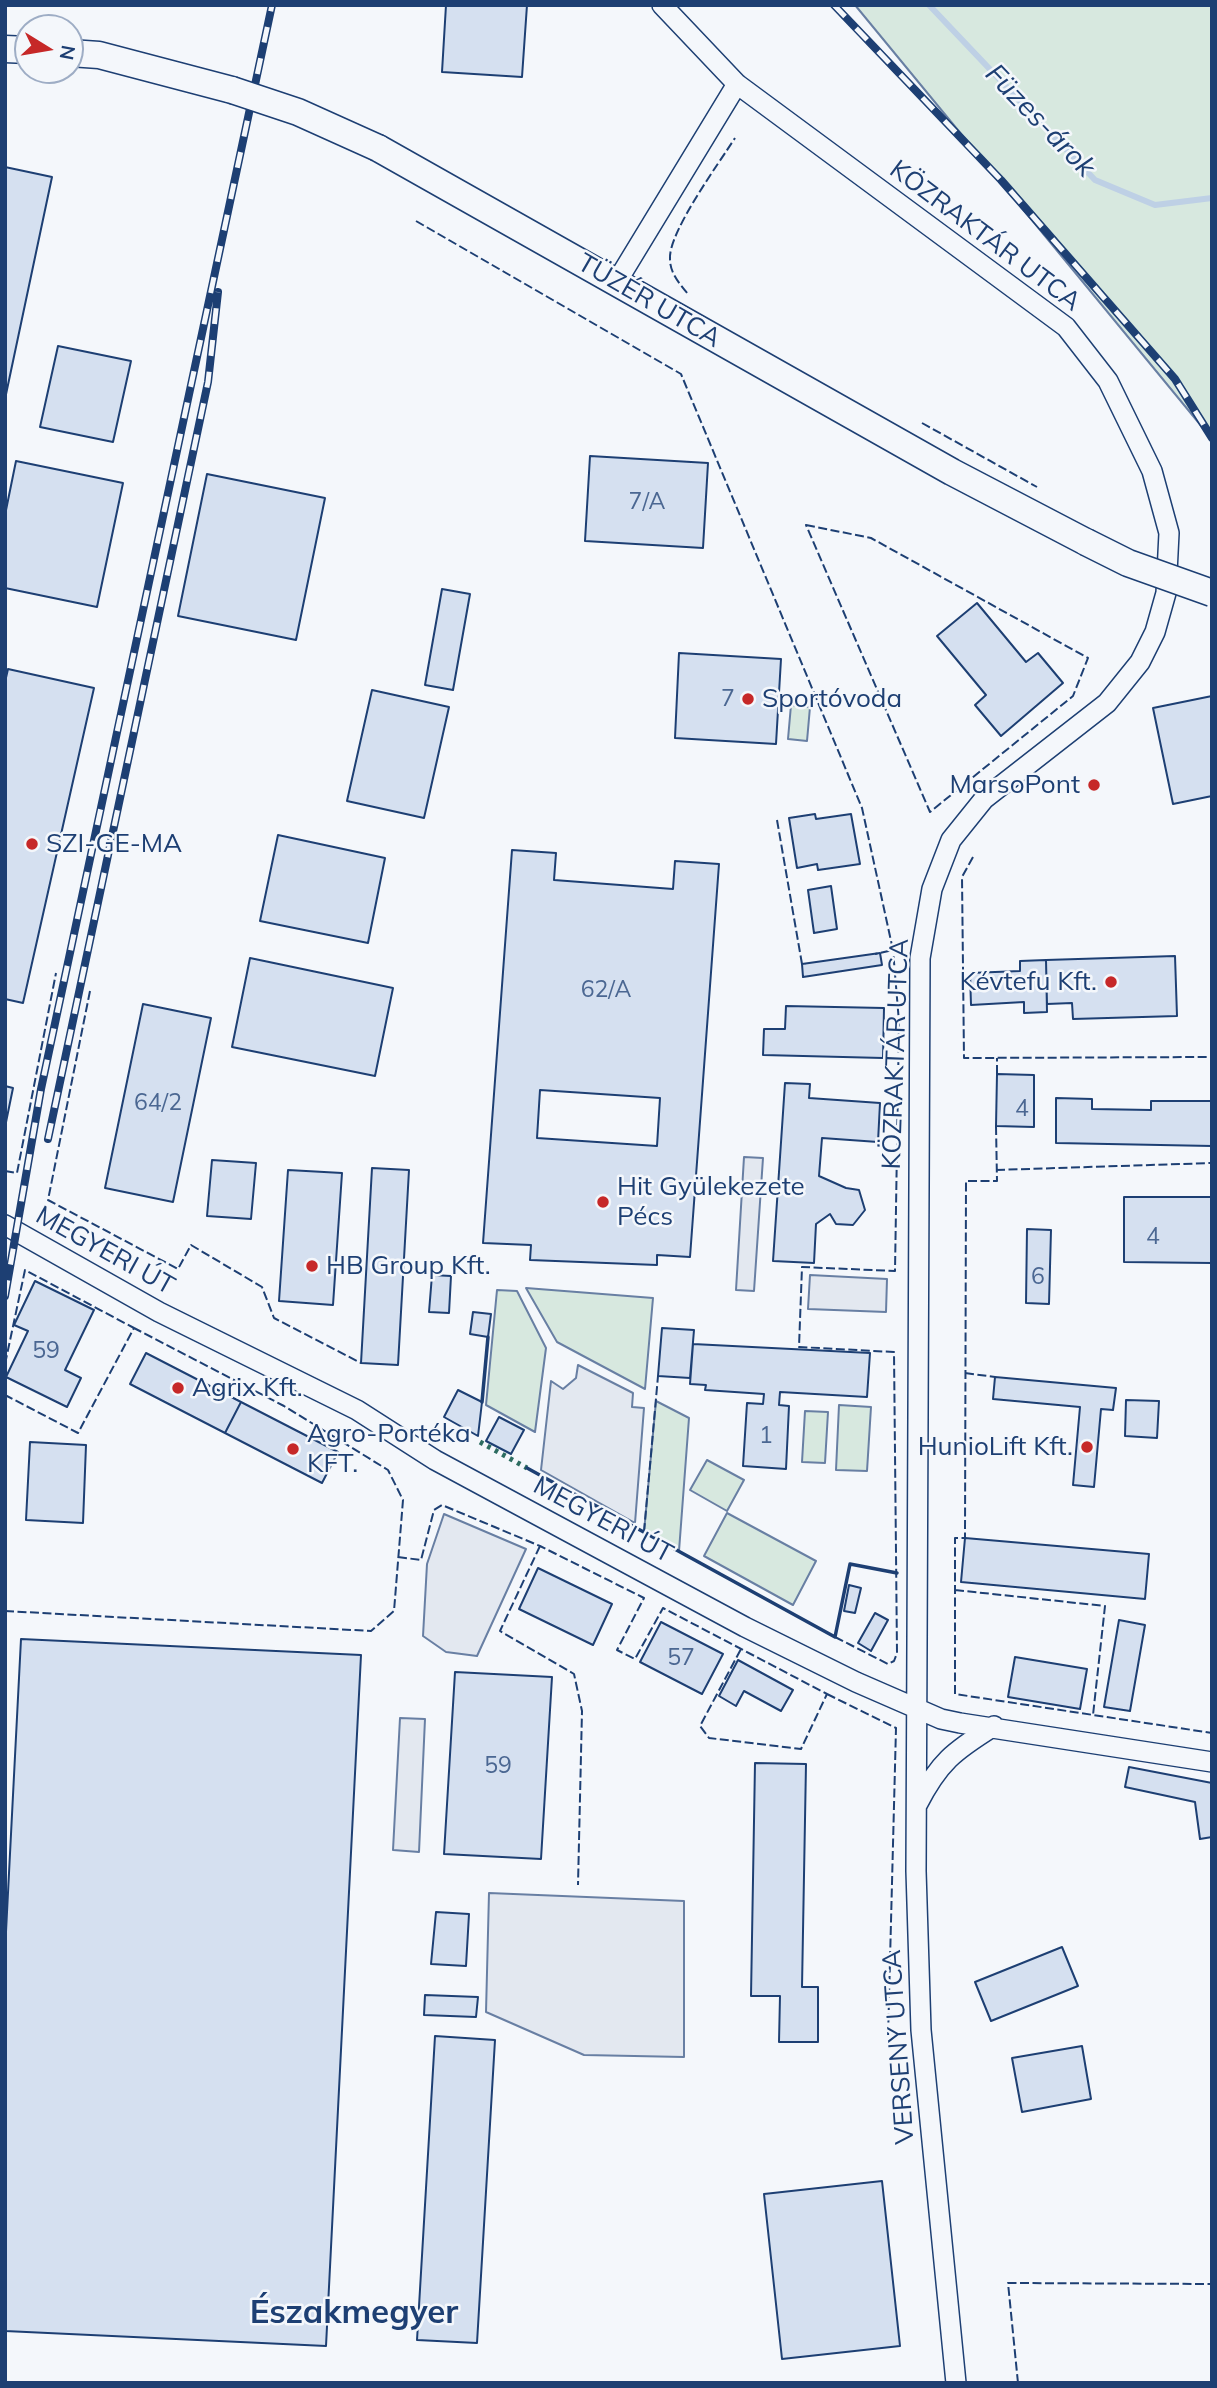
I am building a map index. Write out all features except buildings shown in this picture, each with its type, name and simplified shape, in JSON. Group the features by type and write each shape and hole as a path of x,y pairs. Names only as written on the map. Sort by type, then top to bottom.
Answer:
{"street":[{"name":"KÖZRAKTÁR UTCA","path":"662,5 737,84 1066,327 1108,381 1152,471 1169,533 1166,593 1155,632 1140,662 1107,704 984,799 951,840 932,889 920,958 915,1706"},
{"name":"TÜZÉR UTCA","path":"84,54 99,55 232,90 298,113 378,148 952,472 1128,563 1212,593"},
{"path":"616,283 737,84"},
{"name":"MEGYERI ÚT","path":"5,1225 159,1312 357,1410 435,1460 558,1528 856,1682 941,1719 1212,1762"},
{"name":"VERSENY UTCA","path":"915,1706 921,2030 956,2383"},
{"path":"915,1809 934,1772 967,1742 994,1726"}],"shaded area":[{"path":"855,5 1212,5 1212,439"},
{"path":"791,705 810,707 807,741 788,739"},
{"path":"744,1157 763,1158 754,1291 736,1290"},
{"path":"810,1275 887,1279 886,1312 808,1309"},
{"path":"526,1288 653,1298 645,1389 557,1342"},
{"path":"497,1290 517,1291 546,1348 535,1432 486,1405"},
{"path":"578,1365 633,1393 632,1407 644,1408 635,1523 541,1470 551,1381 563,1389 576,1378"},
{"path":"656,1401 689,1418 679,1551 644,1532"},
{"path":"839,1405 871,1407 867,1471 836,1470"},
{"path":"805,1411 828,1412 825,1463 802,1462"},
{"path":"707,1460 744,1480 727,1511 690,1490"},
{"path":"727,1513 816,1561 793,1605 704,1556"},
{"path":"444,1514 526,1549 477,1656 446,1652 423,1636 427,1564"},
{"path":"400,1718 425,1719 419,1852 393,1850"},
{"path":"489,1893 684,1901 684,2057 584,2055 486,2012"}],"waterway":[{"name":"Füzes-árok","path":"929,5 1095,180 1155,205 1212,198"}],"railway":[{"path":"5,1296 41,1089 272,5"},
{"path":"834,5 1001,180 1175,379 1212,438"},
{"path":"48,1139 208,382 218,292"}],"hedge":[{"path":"480,1442 527,1468"}],"fence":[{"path":"687,293 675,278 672,269 672,247 685,216 735,138"},
{"path":"416,221 681,374 862,808 893,950 875,954"},
{"path":"922,423 1037,487"},
{"path":"806,525 871,538 1088,658 1073,696 930,812 806,525"},
{"path":"777,820 802,964 806,964"},
{"path":"973,857 962,877 964,1058 1212,1057"},
{"path":"835,1637 888,1664 894,1661 897,1653 894,1352 799,1347 802,1267 895,1271 899,1022 893,950"},
{"path":"5,1171 17,1173 56,973"},
{"path":"90,991 48,1200 178,1269 191,1245 262,1287 274,1318 361,1363"},
{"path":"997,1058 997,1074"},
{"path":"996,1126 997,1181 966,1181 965,1538 955,1538 955,1694 1212,1733"},
{"path":"996,1170 1212,1163"},
{"path":"5,1364 25,1270 134,1328 78,1433 5,1395"},
{"path":"5,1611 371,1631 394,1611 403,1500 388,1470 284,1406 134,1328"},
{"path":"965,1373 995,1377"},
{"path":"644,1532 658,1376"},
{"path":"398,1557 421,1560 434,1510 442,1505 540,1546 644,1598 617,1650 635,1659 663,1608 827,1694 801,1749 709,1738 700,1726 741,1649"},
{"path":"540,1546 500,1631 574,1674 582,1711 578,1885"},
{"path":"955,1590 1105,1606 1093,1715"},
{"path":"827,1694 896,1728 888,2038"},
{"path":"1018,2383 1008,2283 1212,2284"}],"wall":[{"path":"482,1402 488,1337"},
{"path":"527,1468 835,1637 850,1564 897,1573"}],"place":[{"name":"Sportóvoda","path":"748,699"},
{"name":"MarsoPont","path":"1094,785"},
{"name":"SZI-GE-MA","path":"32,844"},
{"name":"Kévtefu Kft.","path":"1111,982"},
{"name":"Hit Gyülekezete Pécs","path":"603,1202"},
{"name":"HB Group Kft.","path":"312,1266"},
{"name":"Agrix Kft.","path":"178,1388"},
{"name":"HunioLift Kft.","path":"1087,1447"},
{"name":"Agro-Portéka KFT.","path":"293,1449"}],"district":[{"name":"Északmegyer","path":"354,2313"}]}
